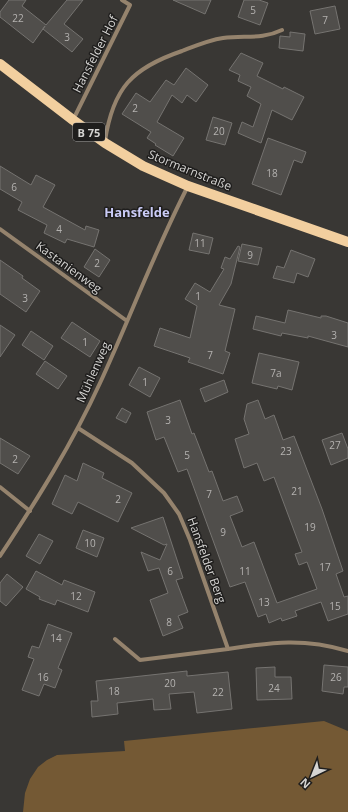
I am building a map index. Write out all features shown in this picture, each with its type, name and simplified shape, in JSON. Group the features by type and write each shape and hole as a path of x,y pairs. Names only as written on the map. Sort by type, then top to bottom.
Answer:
{"main road":[{"name":"Stormarnstraße","path":"0,64 72,120 105,143 143,166 188,186 348,242"}],"street":[{"name":"Hansfelder Hof","path":"72,120 130,5 122,0"},
{"path":"105,143 109,117 125,83 149,64 212,40 269,36 282,30"},
{"name":"Mühlenweg","path":"0,556 30,511 78,428 127,321 139,289 188,186"},
{"name":"Kastanienweg","path":"0,229 127,321"},
{"name":"Hansfelder Berg","path":"78,428 132,463 164,493 179,514 190,540 228,649"},
{"path":"0,487 30,511"},
{"path":"114,639 140,660 263,643 304,642 325,644 348,651"}],"shaded area":[{"path":"324,721 348,731 348,812 23,812 25,793 30,779 38,767 57,755 125,751 124,741"}],"building":[{"path":"9,0 26,0 22,6 46,25 67,0 83,0 64,24 83,39 72,52 43,29 45,26 33,43 0,17 0,12"},
{"path":"173,0 211,0 205,14"},
{"path":"244,0 259,0 268,3 260,25 238,17"},
{"path":"335,6 340,29 315,34 310,11"},
{"path":"290,32 305,34 303,51 279,48 280,36 290,37"},
{"path":"241,53 263,63 257,76 283,89 284,87 304,97 292,120 272,110 261,143 238,133 242,122 253,127 261,104 247,96 251,87 238,81 240,75 229,70"},
{"path":"186,68 208,85 196,102 187,95 182,103 172,95 157,122 184,138 173,156 155,145 156,144 147,138 151,132 122,114 136,93 150,102 166,80 174,85"},
{"path":"213,117 232,123 225,145 206,140"},
{"path":"268,138 306,152 302,163 294,160 281,195 252,184"},
{"path":"0,166 31,185 36,175 55,185 43,207 85,230 86,226 99,230 94,247 67,239 65,243 44,233 47,225 18,210 22,202 0,189"},
{"path":"193,233 213,238 209,254 189,250"},
{"path":"242,244 262,248 258,265 238,261"},
{"path":"238,246 240,247 231,284 219,305 235,309 225,351 230,353 223,374 188,362 190,358 154,346 160,328 190,338 197,306 185,299 195,283 210,292 224,269 221,268 225,257 230,259"},
{"path":"95,249 110,260 99,277 84,267"},
{"path":"291,250 315,259 308,277 297,273 294,283 273,278 277,266 284,268"},
{"path":"0,260 23,276 22,278 40,291 26,312 0,294"},
{"path":"288,310 321,318 321,316 326,316 348,323 348,347 308,336 308,338 282,333 281,336 253,329 256,316 285,323"},
{"path":"72,322 100,341 90,357 61,338"},
{"path":"0,325 15,335 0,357"},
{"path":"31,331 53,346 44,360 22,345"},
{"path":"259,353 299,362 292,390 278,386 277,389 252,383"},
{"path":"45,361 67,376 58,389 36,374"},
{"path":"139,367 160,378 150,397 129,385"},
{"path":"224,380 228,392 205,402 200,389"},
{"path":"180,400 192,434 194,433 209,472 212,471 223,501 237,496 243,511 230,516 242,547 254,542 277,603 317,589 307,562 299,565 295,554 302,552 274,477 264,481 257,463 244,468 235,439 249,434 244,419 247,404 258,400 265,419 274,415 283,440 294,436 322,509 343,571 336,574 344,597 348,596 348,614 328,621 321,602 295,611 297,616 282,621 281,618 269,623 266,614 258,617 245,582 230,587 187,469 178,472 164,437 156,440 147,412"},
{"path":"122,408 131,413 126,423 116,418"},
{"path":"342,433 348,449 348,458 331,465 322,440"},
{"path":"0,438 30,456 18,474 0,463"},
{"path":"83,463 104,473 102,478 132,493 118,522 78,502 72,514 52,504 65,475 77,481"},
{"path":"163,517 183,578 176,580 188,612 178,616 183,628 163,636 150,600 168,593 159,568 148,571 141,552 160,560 167,544 164,545 131,528"},
{"path":"83,530 104,538 97,557 76,548"},
{"path":"39,534 53,541 40,564 26,556"},
{"path":"36,571 62,585 64,580 95,592 88,612 57,600 55,605 39,599 40,597 26,589"},
{"path":"7,574 23,587 6,606 0,601 0,583"},
{"path":"48,624 72,633 58,668 62,670 55,688 44,684 39,696 22,690 34,659 28,657 32,646 39,648"},
{"path":"324,665 348,667 348,687 344,687 343,694 322,691"},
{"path":"275,667 275,677 291,677 292,699 257,700 256,668"},
{"path":"187,671 187,676 228,672 232,709 197,713 194,692 169,694 171,709 154,710 153,699 117,703 118,714 92,717 91,701 98,701 96,681"}],"district":[{"name":"Hansfelde","path":"137,212"}]}
